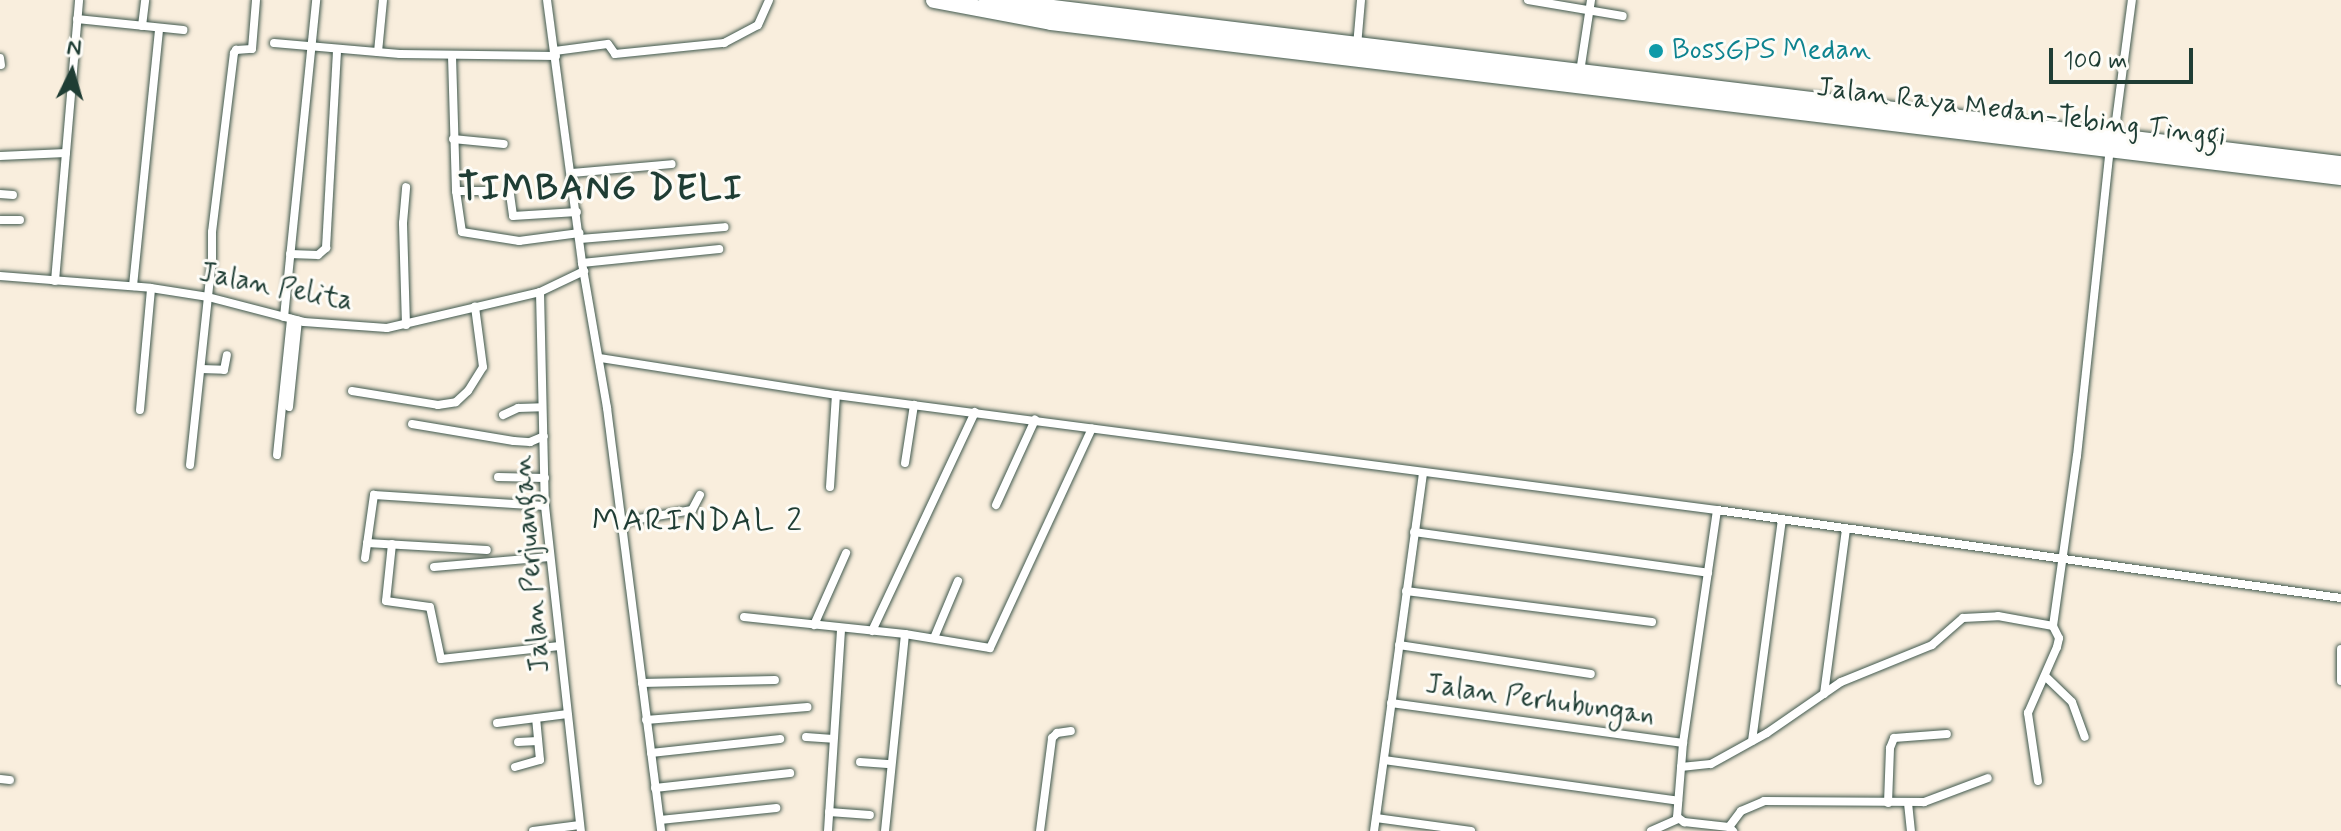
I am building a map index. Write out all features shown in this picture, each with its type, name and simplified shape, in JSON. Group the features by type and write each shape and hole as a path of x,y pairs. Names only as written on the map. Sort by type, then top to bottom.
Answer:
{"highway":[{"name":"Jalan Raya Medan-Tebing Tinggi","path":"934,0 1024,19 2112,142"},
{"name":"Jalan Raya Medan-Tebing Tinggi","path":"987,0 1580,72 2337,170"}],"street":[{"path":"55,281 79,0"},
{"path":"142,26 145,0"},
{"path":"190,465 212,232 234,53 252,49 256,0"},
{"path":"289,407 290,254 316,0"},
{"path":"378,52 383,0"},
{"path":"547,0 583,267 600,358 661,831"},
{"path":"274,43 337,51 452,56 555,54 608,44 615,54 724,43 758,25 769,0"},
{"path":"1357,46 1361,0"},
{"path":"1528,0 1590,4 1623,16"},
{"path":"2038,781 2028,713 2058,643 2053,626 2132,0"},
{"path":"1580,72 1590,4"},
{"path":"77,19 183,30"},
{"path":"133,286 159,29"},
{"path":"290,254 318,255 326,248 337,51"},
{"path":"452,56 458,221 465,234 519,241 725,227"},
{"path":"0,58 1,65"},
{"path":"453,139 504,144"},
{"path":"0,156 66,153"},
{"path":"572,173 672,164"},
{"path":"406,187 403,218 406,325"},
{"path":"509,187 513,216 577,212"},
{"path":"456,191 485,191"},
{"path":"0,194 13,195"},
{"path":"0,220 20,220"},
{"name":"Jalan Pelita","path":"0,276 151,288 208,297 291,319 372,328 406,325 540,292 583,267 719,249"},
{"path":"140,410 151,288"},
{"name":"Jalan Perjuangan","path":"540,292 545,506 581,828"},
{"path":"352,391 438,405 456,402 468,391 483,367 475,307"},
{"path":"277,455 291,319"},
{"path":"201,369 224,370 227,355"},
{"path":"600,358 836,395 1717,510 2341,598"},
{"path":"830,487 830,445 836,395"},
{"path":"905,463 914,405"},
{"path":"503,415 518,408 542,407"},
{"path":"872,631 975,412"},
{"path":"996,505 1035,420"},
{"path":"412,424 514,441 530,442 544,436"},
{"path":"744,617 905,634 978,649 993,646 1092,428"},
{"path":"1374,831 1423,472"},
{"path":"498,477 545,478"},
{"path":"365,558 374,495 545,506"},
{"path":"621,522 692,510 700,495"},
{"path":"1678,819 1683,743 1717,510"},
{"path":"1752,741 1782,519"},
{"path":"1824,694 1846,529"},
{"path":"1414,532 1708,573"},
{"path":"367,543 487,550"},
{"path":"392,544 386,601 430,607 441,659 559,646"},
{"path":"456,548 458,567"},
{"path":"814,625 846,553"},
{"path":"434,567 550,557"},
{"path":"934,638 958,581"},
{"path":"1406,591 1652,622"},
{"path":"1681,767 1702,767 1752,741 1841,682 1932,645 1956,622 1971,615 1998,616 2053,626"},
{"path":"828,831 841,628"},
{"path":"885,831 905,634"},
{"path":"1399,645 1591,674"},
{"path":"2341,649 2341,681"},
{"path":"2045,676 2072,702 2085,737"},
{"path":"642,683 775,680"},
{"name":"Jalan Perhubungan","path":"1391,703 1683,743"},
{"path":"646,720 807,707"},
{"path":"497,723 567,714"},
{"path":"515,767 539,761 536,718"},
{"path":"1040,831 1052,738 1057,733 1071,731"},
{"path":"1888,803 1890,748 1894,738 1947,734"},
{"path":"806,737 833,739"},
{"path":"651,753 780,739"},
{"path":"518,742 538,741"},
{"path":"1384,760 1678,801"},
{"path":"860,762 891,764"},
{"path":"655,788 790,773"},
{"path":"1651,831 1678,819 1709,828 1731,829 1741,811 1764,801 1924,802 1988,778"},
{"path":"1908,803 1911,831"},
{"path":"660,820 776,808"},
{"path":"829,812 870,815"},
{"path":"1376,818 1471,831"},
{"path":"533,831 581,828"}],"place":[{"name":"BossGPS Medan","path":"1656,51"}],"district":[{"name":"TIMBANG DELI","path":"601,190"},
{"name":"MARINDAL 2","path":"698,521"}]}
